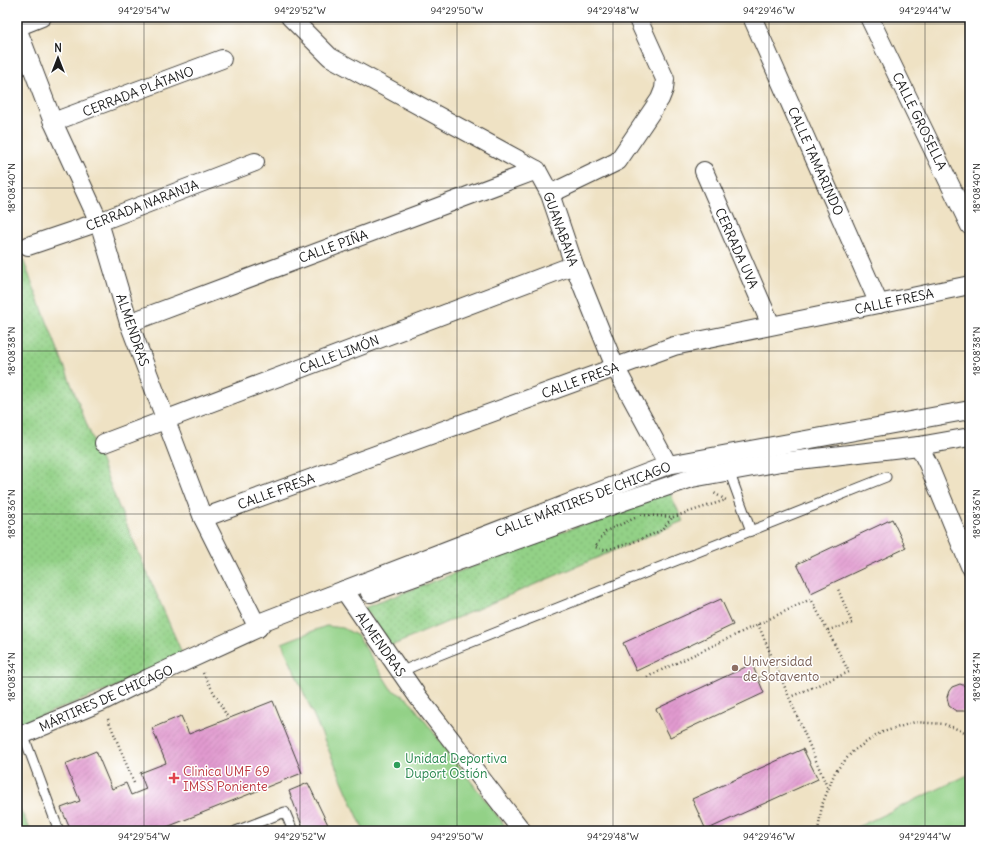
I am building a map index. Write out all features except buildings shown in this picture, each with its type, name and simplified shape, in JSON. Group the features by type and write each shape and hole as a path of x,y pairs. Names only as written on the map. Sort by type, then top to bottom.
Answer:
{"street":[{"path":"17,28 42,17"},
{"path":"290,17 330,57 537,170"},
{"path":"550,194 618,161 660,99 664,90 664,79 637,17"},
{"name":"CALLE TAMARINDO","path":"752,17 879,304"},
{"name":"CALLE GROSELLA","path":"870,17 970,226"},
{"name":"ALMENDRAS","path":"17,28 53,122 99,222 129,323 202,518 258,628"},
{"name":"CERRADA PLÁTANO","path":"53,122 222,59"},
{"name":"CERRADA NARANJA","path":"28,246 99,222 255,162"},
{"name":"GUANABANA","path":"537,170 550,194 574,265 615,367 668,465"},
{"name":"CALLE PIÑA","path":"129,323 537,170"},
{"name":"CERRADA UVA","path":"704,171 771,325"},
{"name":"CALLE LIMÓN","path":"104,443 574,265"},
{"name":"CALLE FRESA","path":"202,518 674,346 970,285"},
{"name":"CALLE MÁRTIRES DE CHICAGO","path":"347,595 668,465 970,410"},
{"name":"CALLE MÁRTIRES DE CHICAGO","path":"194,658 258,628 264,621 347,595 692,478 781,462 919,446 970,437"},
{"path":"919,446 928,464 970,566"},
{"name":"ALMENDRAS","path":"347,595 418,697 522,831"},
{"name":"MÁRTIRES DE CHICAGO","path":"20,736 101,702 194,658"}],"lane":[{"path":"729,471 751,531"},
{"path":"400,672 886,477"},
{"path":"20,736 58,831"},
{"path":"236,831 285,812 293,831"}],"path":[{"path":"673,518 660,531 631,543 605,550 595,547 606,531 641,515 673,518 726,500 692,478"},
{"path":"828,630 852,623 838,589"},
{"path":"646,677 812,599 849,672 790,697"},
{"path":"758,624 828,789"},
{"path":"194,658 228,718"},
{"path":"101,702 134,783"},
{"path":"818,831 822,805 835,772 852,751 880,733 915,722 944,724 970,734"}],"green space":[{"path":"17,244 118,505 185,660 17,725"},
{"path":"669,491 683,521 391,646 364,608"},
{"name":"Unidad Deportiva Duport Ostión","path":"326,626 343,628 358,636 391,689 408,699 509,831 364,831 282,643"},
{"path":"970,774 970,831 849,831"},
{"path":"17,803 31,831 17,831"}],"place":[{"name":"Universidad de Sotavento","path":"735,668"},
{"name":"Unidad Deportiva Duport Ostión","path":"397,765"},
{"name":"Clinica UMF 69 IMSS Poniente","path":"174,778"}]}
